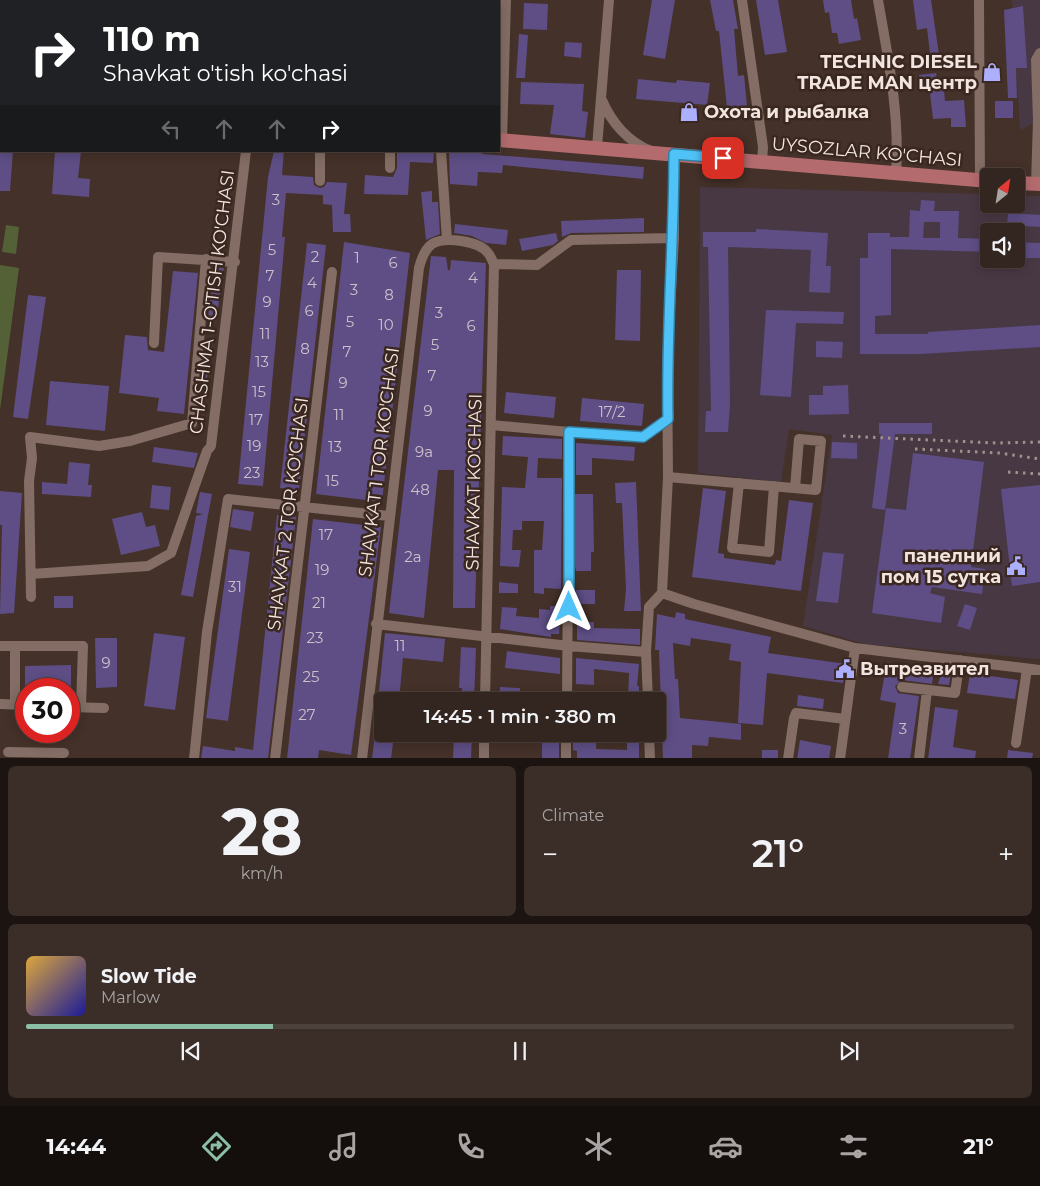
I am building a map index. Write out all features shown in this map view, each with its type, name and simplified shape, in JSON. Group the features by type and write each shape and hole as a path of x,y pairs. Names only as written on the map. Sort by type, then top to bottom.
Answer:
{"main road":[{"name":"UYSOZLAR KO'CHASI","path":"500,140 980,181"},
{"path":"1025,183 1038,184"}],"street":[{"name":"UYSOZLAR KO'CHASI","path":"500,140 506,0"},
{"path":"596,147 609,0"},
{"path":"742,0 763,148 762,162"},
{"path":"878,0 892,85 898,147 896,173"},
{"path":"979,0 984,168"},
{"path":"1038,184 1036,60 1040,53"},
{"path":"601,96 609,116 622,132 642,146 657,152"},
{"name":"CHASHMA 1-O'TISH KO'CHASI","path":"31,574 148,566 171,553 211,446 246,152"},
{"path":"320,152 320,181"},
{"path":"390,152 390,168"},
{"path":"441,152 448,240 481,247 488,253 494,264 537,264 571,240 674,238"},
{"path":"648,692 646,652 649,607 662,594 668,477 667,360 674,238 674,154"},
{"name":"SHAVKAT 1 TOR KO'CHASI","path":"362,758 388,516 419,268 428,248 432,244 448,240"},
{"path":"154,343 158,257 206,258 234,262"},
{"path":"31,597 29,481 32,458 30,437 98,446 130,440 192,423 206,258"},
{"name":"SHAVKAT KO'CHASI","path":"485,692 494,264"},
{"name":"SHAVKAT 2 TOR KO'CHASI","path":"275,758 306,507 332,272"},
{"path":"491,425 643,437 668,419"},
{"path":"568,692 569,432"},
{"path":"668,477 816,490 821,441 799,438 795,488"},
{"path":"739,483 732,548 768,552 774,486"},
{"path":"194,758 207,632 228,498 388,516"},
{"path":"662,594 855,648 1040,670"},
{"path":"376,624 569,646 646,652"},
{"path":"0,646 83,646 81,707 104,708"},
{"path":"15,646 15,678"},
{"path":"840,758 855,648"},
{"path":"902,687 955,692 960,660"},
{"path":"1016,743 1027,669"},
{"path":"919,758 927,690"},
{"path":"0,704 15,704"},
{"path":"788,758 796,713 845,719"},
{"path":"484,742 484,758"},
{"path":"566,742 566,758"},
{"path":"649,742 650,758"},
{"path":"5,754 64,754"}],"shaded area":[{"path":"1012,0 1040,0 1040,120 1020,130"},
{"path":"700,187 980,194 980,213 1025,213 1025,195 1040,196 1040,659 865,644 803,626 832,435 789,429 781,482 698,473"}],"green space":[{"path":"6,225 19,227 16,254 2,252"},
{"path":"0,265 19,268 0,410"}],"building":[{"path":"652,0 675,0 665,59 643,55"},
{"path":"710,0 733,0 738,29 734,29 738,76 744,75 747,106 727,108 719,31 716,31"},
{"path":"756,0 778,0 787,52 765,55"},
{"path":"823,0 851,0 854,19 857,18 861,40 839,44 837,33 832,33 829,12 825,13"},
{"path":"913,0 931,0 940,61 931,62 927,28 917,30"},
{"path":"524,3 548,4 547,30 523,29"},
{"path":"1023,6 1027,68 1016,68 1017,98 1008,98 1004,10"},
{"path":"519,34 528,35 525,78 516,78"},
{"path":"565,42 582,43 581,58 564,56"},
{"path":"936,73 939,90 944,90 945,101 964,100 966,127 951,127 951,118 933,119 929,85 920,86 919,75"},
{"path":"638,79 676,83 677,80 710,83 707,105 636,99"},
{"path":"521,82 584,84 582,111 588,112 585,138 550,134 554,105 520,104"},
{"path":"995,101 1013,101 1013,118 995,118"},
{"path":"0,152 13,152 10,191 0,191"},
{"path":"55,152 81,152 78,178 90,179 89,197 52,194"},
{"path":"274,152 284,152 282,175 313,177 314,185 320,188 324,187 327,182 347,183 344,214 350,214 351,232 333,232 332,205 323,204 323,195 286,193 282,237 285,237 263,486 238,484 268,177"},
{"path":"397,152 434,152 433,163 410,162 408,195 364,194 365,175 393,177 397,168"},
{"path":"449,152 482,152 482,154 644,167 643,179 503,165 502,173 478,172 477,186 450,184"},
{"path":"432,191 432,202 438,202 440,234 426,240 421,192"},
{"path":"921,200 935,201 934,211 959,211 958,238 980,239 980,252 891,249 891,315 875,316 875,334 928,334 928,332 1040,325 1040,347 920,354 860,354 860,258 868,258 868,233 890,233 890,237 909,237 910,210 920,211","holes":["924,222 940,222 940,238 923,238"]},
{"path":"1008,213 1040,215 1040,227 1025,226 1025,223 1007,223"},
{"path":"644,218 644,232 571,233 562,237 561,221"},
{"path":"455,224 508,230 506,245 486,243 472,236 454,233"},
{"path":"756,229 828,233 826,266 831,266 830,293 809,292 811,250 728,247 730,403 728,432 705,432 706,411 711,411 708,247 703,247 703,232 756,232"},
{"path":"556,233 558,241 553,245 522,251 519,239"},
{"path":"344,242 410,253 382,502 316,494"},
{"path":"1025,242 1040,243 1040,258 1025,258"},
{"path":"307,243 326,245 299,490 280,488"},
{"path":"431,256 446,257 448,270 450,270 451,260 486,263 475,608 453,608 454,470 438,470 424,618 389,613"},
{"path":"215,268 224,268 216,321 208,320 212,275 214,275"},
{"path":"617,270 641,270 640,341 615,340"},
{"path":"173,271 198,273 184,414 157,411 159,398 119,393 125,335 147,337 148,350 164,352"},
{"path":"28,295 46,297 28,419 13,417"},
{"path":"766,310 844,312 843,324 796,323 791,397 760,395"},
{"path":"206,339 213,340 207,378 203,378"},
{"path":"816,341 843,342 842,358 816,357"},
{"path":"50,381 109,386 105,431 46,425"},
{"path":"848,385 849,414 809,415 809,395 823,395 823,386"},
{"path":"506,392 556,397 554,418 504,413"},
{"path":"582,398 644,404 642,426 580,421"},
{"path":"879,423 932,423 932,434 895,434 885,510 872,508 881,434 879,434"},
{"path":"503,436 562,439 562,459 538,458 537,478 562,478 561,589 544,588 544,594 534,593 534,550 542,550 544,521 522,521 522,530 513,530 512,550 521,550 519,567 500,566 502,487 525,488 528,457 502,455"},
{"path":"832,442 857,443 857,459 831,458"},
{"path":"576,443 635,447 634,461 592,458 592,475 576,475"},
{"path":"154,447 198,453 194,468 152,462"},
{"path":"913,453 984,462 971,567 985,569 982,594 932,587 930,593 945,597 941,623 872,613 886,508 906,510"},
{"path":"69,462 90,464 88,485 92,485 91,497 42,494 42,482 67,484"},
{"path":"636,482 641,611 624,611 626,589 622,503 616,503 615,483"},
{"path":"152,485 171,487 169,510 150,508"},
{"path":"1040,485 1040,582 1012,586 1001,489"},
{"path":"703,488 726,491 718,553 724,554 724,558 775,565 776,560 781,561 789,500 813,503 801,591 692,577"},
{"path":"0,491 22,493 14,613 0,614 2,525 0,525"},
{"path":"200,492 212,494 193,597 181,595 196,516 203,514 196,513"},
{"path":"575,494 593,494 594,552 591,552 591,571 576,571"},
{"path":"233,509 254,512 251,531 230,527"},
{"path":"142,512 146,527 155,525 160,546 121,555 112,519"},
{"path":"277,515 296,517 268,758 201,758 203,746 235,751 235,747 253,750"},
{"path":"313,519 381,527 351,755 319,750 318,758 287,758"},
{"path":"229,549 250,552 228,721 206,718"},
{"path":"823,552 844,554 838,603 816,601"},
{"path":"499,582 518,584 518,593 499,593"},
{"path":"576,590 595,590 595,604 576,604"},
{"path":"54,596 73,596 73,608 54,608"},
{"path":"965,604 977,608 970,630 957,626"},
{"path":"550,606 561,606 559,634 551,634 551,637 500,629 502,607 517,608 516,616 539,618 539,609 550,610"},
{"path":"676,612 685,614 685,619 771,637 768,653 846,664 843,683 767,673 763,725 738,723 741,662 729,660 731,644 691,638 690,646 673,643 675,679 678,679 680,718 741,724 741,740 709,737 708,746 692,745 692,758 663,758 662,742 666,742 666,692 661,692 659,650 655,650 657,614 675,618"},
{"path":"577,622 594,622 594,628 640,629 640,645 577,640"},
{"path":"154,633 185,637 175,710 144,706"},
{"path":"385,633 445,639 443,662 403,658 400,692 379,692"},
{"path":"95,638 117,638 117,687 96,688"},
{"path":"461,647 476,648 474,692 462,692 462,688 459,688"},
{"path":"507,651 560,658 560,674 505,668"},
{"path":"576,658 639,664 637,686 639,686 639,692 628,692 629,673 594,669 594,685 576,684"},
{"path":"887,662 934,670 932,684 902,680 895,686 898,693 919,696 910,758 888,758 896,703 880,700"},
{"path":"71,665 71,678 25,678 25,666"},
{"path":"942,671 951,673 949,685 938,684"},
{"path":"970,673 1018,680 1015,699 967,693"},
{"path":"500,687 520,688 520,692 500,692"},
{"path":"798,695 824,699 823,709 797,706"},
{"path":"935,707 958,710 953,747 976,751 975,758 928,758"},
{"path":"800,740 831,746 829,758 797,758"},
{"path":"374,742 393,742 391,758 372,758"},
{"path":"454,742 472,742 471,758 453,758"},
{"path":"542,742 559,742 559,758 542,758"},
{"path":"573,742 596,742 596,749 627,750 627,742 639,742 639,758 577,758 577,751 573,750"},
{"path":"762,750 778,750 778,758 762,758"},
{"path":"1008,750 1033,753 1032,758 1007,758"}],"railway":[{"path":"843,436 996,443 1040,442"},
{"path":"915,449 999,453 1040,459"},
{"path":"1008,472 1040,474"}],"place":[{"name":"TECHNIC DIESEL TRADE MAN центр","path":"992,72"},
{"name":"Охота и рыбалка","path":"689,112"},
{"name":"панелний пом 15 сутка","path":"1016,566"},
{"name":"Вытрезвител","path":"845,669"}],"route":[{"path":"569,607 569,432 643,437 668,419 667,360 674,238 674,154 723,158"}]}
